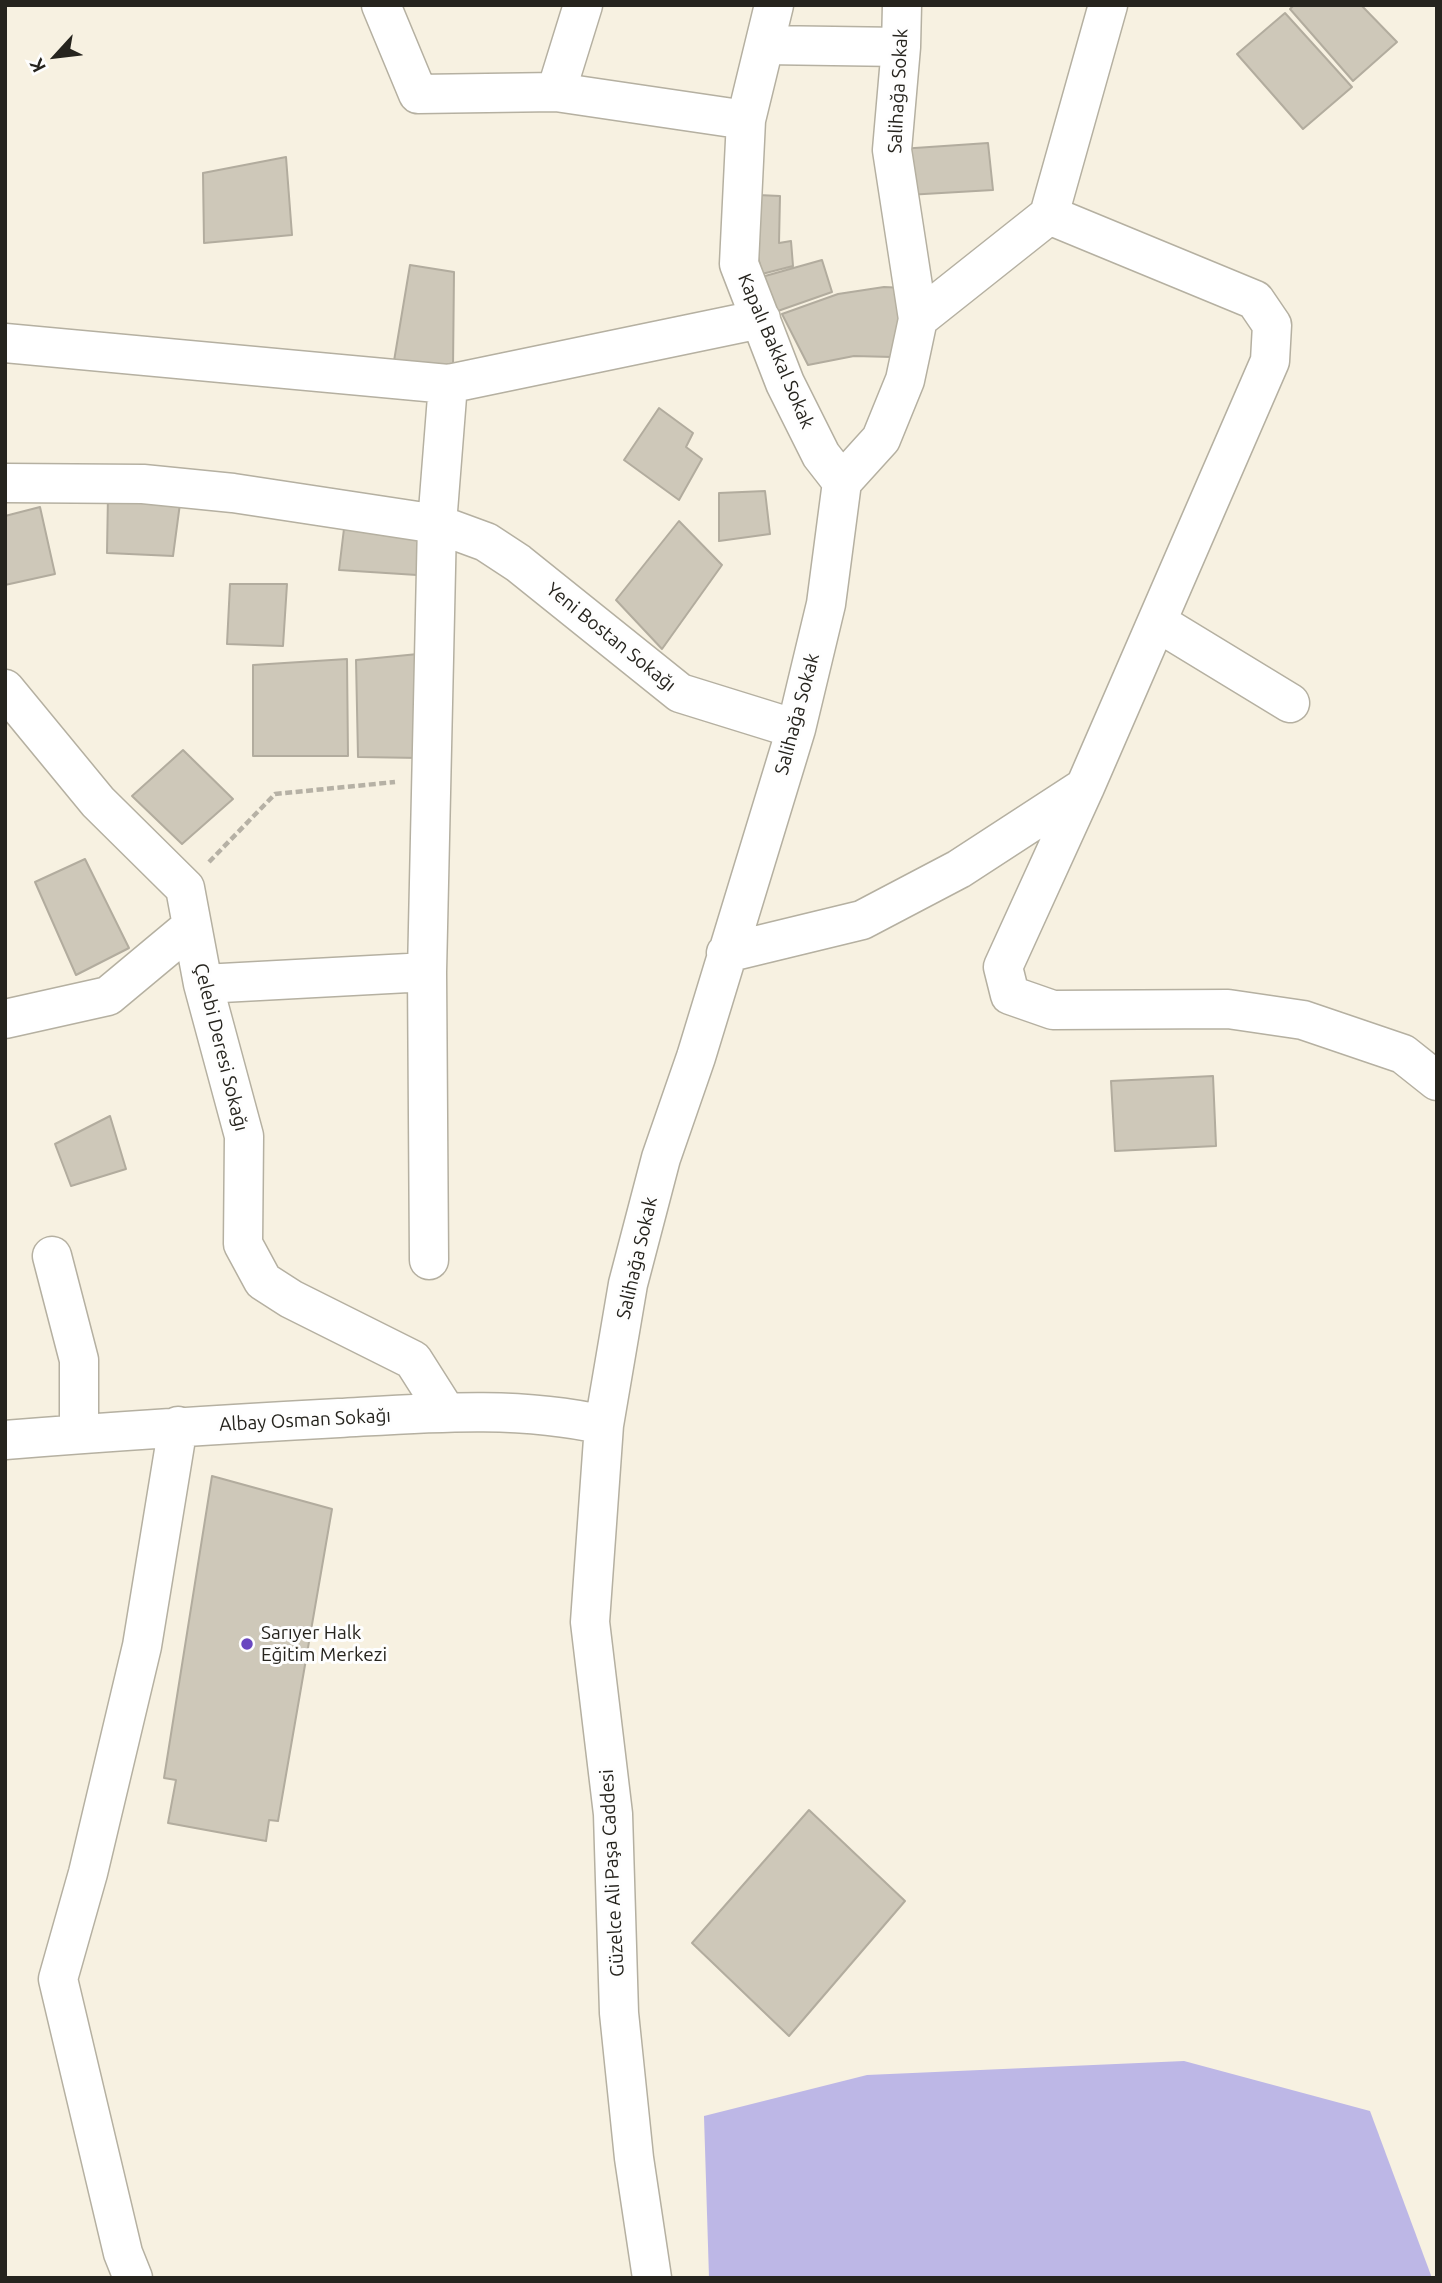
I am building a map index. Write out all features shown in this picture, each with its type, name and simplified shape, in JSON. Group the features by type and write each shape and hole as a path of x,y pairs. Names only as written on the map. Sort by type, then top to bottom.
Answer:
{"street":[{"path":"381,5 418,94 556,92 746,120"},
{"path":"556,92 583,5"},
{"name":"Kapalı Bakkal Sokak","path":"774,5 746,120 739,264 785,383 821,455 842,482"},
{"name":"Salihağa Sokak","path":"604,1425 628,1284 661,1158 696,1057 796,729 826,604 842,482 881,439 905,380 918,319 892,150 902,5"},
{"path":"918,319 1049,215 1108,5"},
{"path":"765,45 901,47"},
{"path":"1049,215 1255,300 1272,324 1270,361 1085,787 1003,967 1010,995 1054,1010 1228,1009 1303,1020 1402,1054 1437,1081"},
{"path":"5,343 448,384 761,318"},
{"path":"429,1260 427,972 431,779 437,524 448,384"},
{"name":"Yeni Bostan Sokağı","path":"5,483 143,484 233,494 437,524 486,542 518,563 680,693 796,729"},
{"path":"1157,622 1290,703"},
{"path":"5,689 98,802 185,888"},
{"path":"726,953 862,920 959,869 1085,787"},
{"name":"Çelebi Deresi Sokağı","path":"185,888 203,984 244,1136 243,1244 263,1281 291,1300 413,1360 446,1412"},
{"path":"5,1019 108,996 192,926"},
{"path":"203,984 427,972"},
{"path":"52,1256 79,1360 79,1434"},
{"name":"Albay Osman Sokağı","path":"5,1440 178,1426 446,1412 569,1417 604,1425"},
{"name":"Güzelce Ali Paşa Caddesi","path":"604,1425 590,1622 613,1814 619,2013 634,2158 652,2278"},
{"path":"132,2278 122,2253 58,1979 88,1873 142,1646 178,1426"}],"path":[{"path":"185,888 275,794 431,779"}],"shaded area":[{"path":"1184,2061 1370,2111 1432,2278 709,2278 704,2116 867,2075"}],"building":[{"path":"1294,5 1361,5 1397,42 1353,81 1290,9"},
{"path":"1285,13 1352,87 1303,129 1237,54"},
{"path":"988,143 993,190 907,195 900,149"},
{"path":"286,157 292,235 204,243 203,173"},
{"path":"758,195 780,196 779,243 791,241 793,266 762,274 756,248"},
{"path":"822,260 832,292 775,312 758,278"},
{"path":"410,265 454,272 453,368 394,361"},
{"path":"884,287 906,288 892,357 854,356 808,365 782,314 838,294"},
{"path":"659,408 693,433 686,447 702,459 679,500 624,460"},
{"path":"765,491 770,534 719,541 719,493"},
{"path":"108,494 181,496 173,556 107,553"},
{"path":"40,507 55,574 5,585 5,516"},
{"path":"346,512 422,527 417,575 339,570"},
{"path":"679,521 722,565 662,649 616,600"},
{"path":"230,584 287,584 283,646 227,644"},
{"path":"418,654 421,758 358,757 356,660"},
{"path":"347,659 348,756 253,756 253,665"},
{"path":"183,750 233,799 182,844 132,796"},
{"path":"85,859 129,948 76,975 35,882"},
{"path":"1213,1076 1216,1146 1115,1151 1111,1081"},
{"path":"110,1116 126,1169 71,1186 55,1144"},
{"name":"Sarıyer Halk Eğitim Merkezi","path":"212,1476 332,1509 278,1821 269,1820 266,1841 168,1823 176,1780 164,1778"},
{"path":"809,1810 905,1901 789,2036 692,1943"}],"place":[{"name":"Sarıyer Halk Eğitim Merkezi","path":"247,1644"}]}
